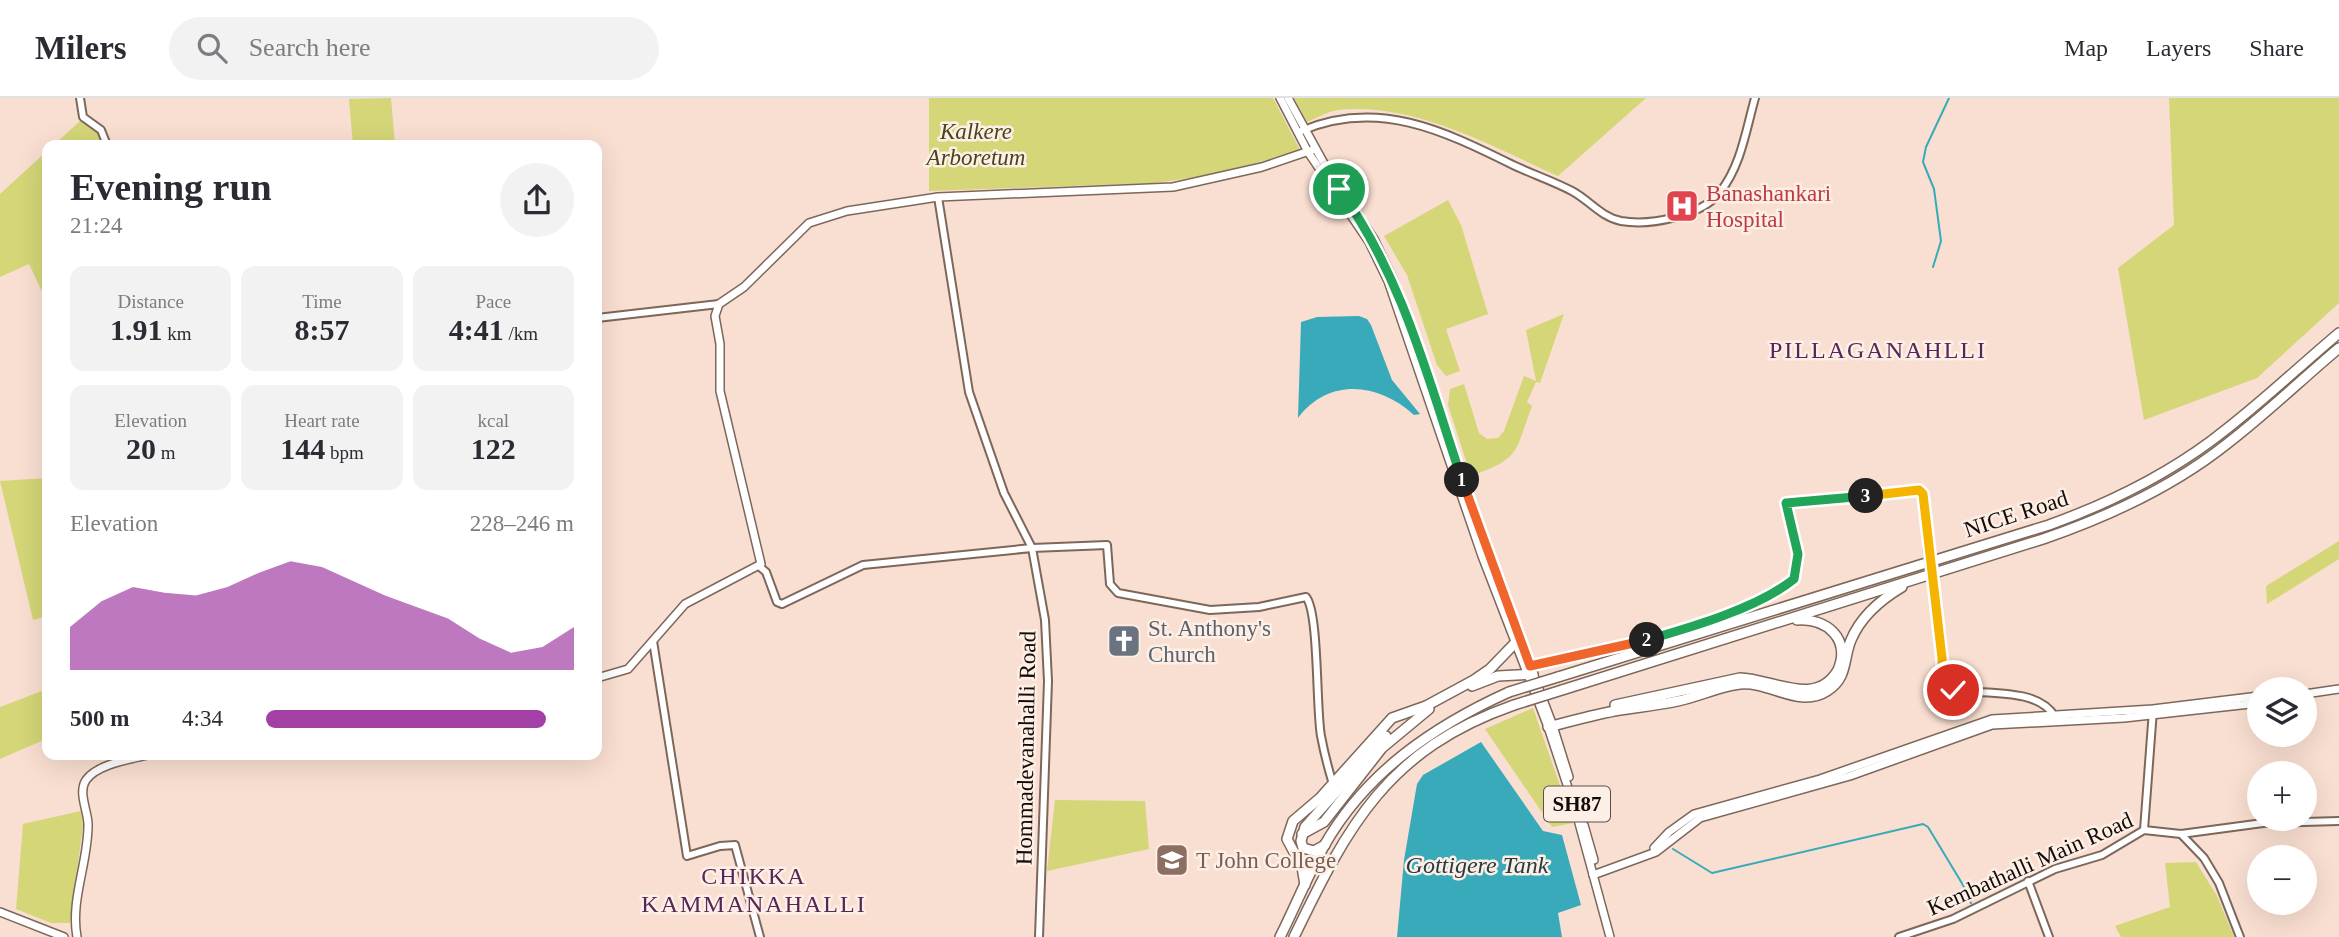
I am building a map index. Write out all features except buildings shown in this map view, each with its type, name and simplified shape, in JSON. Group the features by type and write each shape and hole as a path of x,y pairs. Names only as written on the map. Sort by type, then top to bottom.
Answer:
{"highway":[{"name":"NICE Road","path":"1280,937 1325,844 1359,796 1395,760 1441,726 1509,692 2049,525 2095,508 2156,477 2212,441 2339,333"},
{"name":"NICE Road","path":"1294,937 1336,850 1366,807 1387,783 1444,739 1472,723 1514,705 2073,529 2156,491 2227,444 2339,348"},
{"path":"1550,724 1676,702 1740,684 1760,686 1801,697 1820,695 1836,684 1843,674 1851,640 1868,614 1892,592 1919,578"},
{"path":"1550,724 1733,678 1761,679 1805,692 1822,687 1836,675 1841,665 1842,649 1836,634 1814,620 1781,621"},
{"path":"1325,844 1314,851 1306,850 1301,846 1302,834 1324,822 1382,748 1424,710 1484,674 1517,640"},
{"path":"1305,885 1302,867 1287,832 1293,821 1320,798 1392,718 1424,710 1498,676 1530,672"}],"main road":[{"name":"SH87","path":"1280,98 1392,282 1517,640 1550,724 1612,937"},
{"name":"SH87","path":"1288,98 1301,131"},
{"path":"602,677 625,670 685,604 760,567 762,558 720,391 715,316 719,304 744,288 809,223 847,211 938,197 1173,187 1251,170 1312,150"},
{"path":"2317,692 2339,689"},
{"path":"2153,712 2247,698"},
{"path":"1596,875 1649,854 1681,822 1718,806 1820,779 1992,719 2056,718 2247,704"},
{"path":"0,912 62,935 77,933 88,823 83,792 85,781 95,772 133,760"}],"street":[{"path":"80,98 83,117 101,130 105,140"},
{"path":"1301,131 1336,117 1389,118 1440,129 1572,191 1603,214 1620,220 1641,222 1704,207 1716,198 1735,169 1755,98"},
{"name":"Hommadevanahalli Road","path":"938,197 969,392 1004,493 1032,548 1045,620 1048,681 1039,937"},
{"path":"602,317 719,304"},
{"path":"1530,672 1678,631 1782,589 1794,579 1797,564 1786,503 1919,490 1923,494 1945,688 2010,693 2039,704 2056,718"},
{"path":"760,567 766,572 777,602 782,604 863,565 1032,548 1107,545 1113,590 1210,610 1249,608 1306,597 1311,603 1321,735 1333,783"},
{"path":"653,641 687,856 725,845 735,845 760,937"},
{"path":"2144,830 2153,712"},
{"name":"Kembathalli Main Road","path":"1899,937 1953,919 2028,881 2102,855 2144,830 2181,834 2263,823 2339,821"},
{"path":"2181,834 2204,858 2219,883 2239,937"},
{"path":"2028,881 2049,937"}],"green space":[{"path":"391,98 395,140 353,140 349,99"},
{"name":"Kalkere Arboretum","path":"929,98 1273,98 1300,150 1218,174 1155,183 929,191"},
{"path":"1294,98 1646,98 1558,176 1479,140 1424,119 1367,109 1338,110 1307,122"},
{"path":"2169,98 2339,98 2339,303 2257,378 2144,420 2118,268 2174,225"},
{"path":"80,121 98,130 101,140 59,140"},
{"path":"42,156 42,291 29,264 0,277 0,194"},
{"path":"1448,200 1461,225 1488,314 1446,329 1460,371 1446,376 1437,365 1407,275 1384,236"},
{"path":"1564,314 1540,383 1536,382 1527,402 1532,406 1514,452 1508,459 1471,476 1448,405 1450,389 1464,384 1479,433 1487,439 1498,438 1504,431 1524,376 1536,381 1526,330"},
{"path":"42,478 42,617 33,620 0,481"},
{"path":"2339,541 2339,559 2267,604 2266,586"},
{"path":"42,691 42,741 0,759 0,707"},
{"path":"1533,708 1573,823 1552,827 1485,729"},
{"path":"1055,800 1145,801 1149,849 1047,871"},
{"path":"81,811 83,825 70,923 51,923 16,909 23,824"},
{"path":"2196,862 2217,896 2234,937 2121,937 2115,926 2170,907 2165,863"}],"water":[{"path":"1359,316 1367,319 1371,325 1392,380 1420,414 1414,415 1386,396 1355,389 1325,395 1298,418 1301,322 1317,317"},
{"name":"Gottigere Tank","path":"1481,742 1543,831 1562,835 1581,905 1558,913 1562,937 1397,937 1404,860 1417,784 1423,775"}],"waterway":[{"path":"1933,267 1941,241 1934,189 1923,162 1926,147 1949,98"},
{"path":"1673,849 1712,873 1923,824 1928,827 1971,903"}],"place":[{"name":"Banashankari Hospital","path":"1682,206"},
{"name":"St. Anthony's Church","path":"1124,641"},
{"name":"T John College","path":"1172,860"}],"district":[{"name":"PILLAGANAHLLI","path":"1878,350"},
{"name":"CHIKKA KAMMANAHALLI","path":"754,890"}],"route":[{"path":"1339,189 1374,239 1394,279 1427,368 1488,554 1530,666 1609,650 1678,631 1782,589 1797,574 1798,554 1786,503 1919,490 1923,494 1943,685 1953,690"}]}
